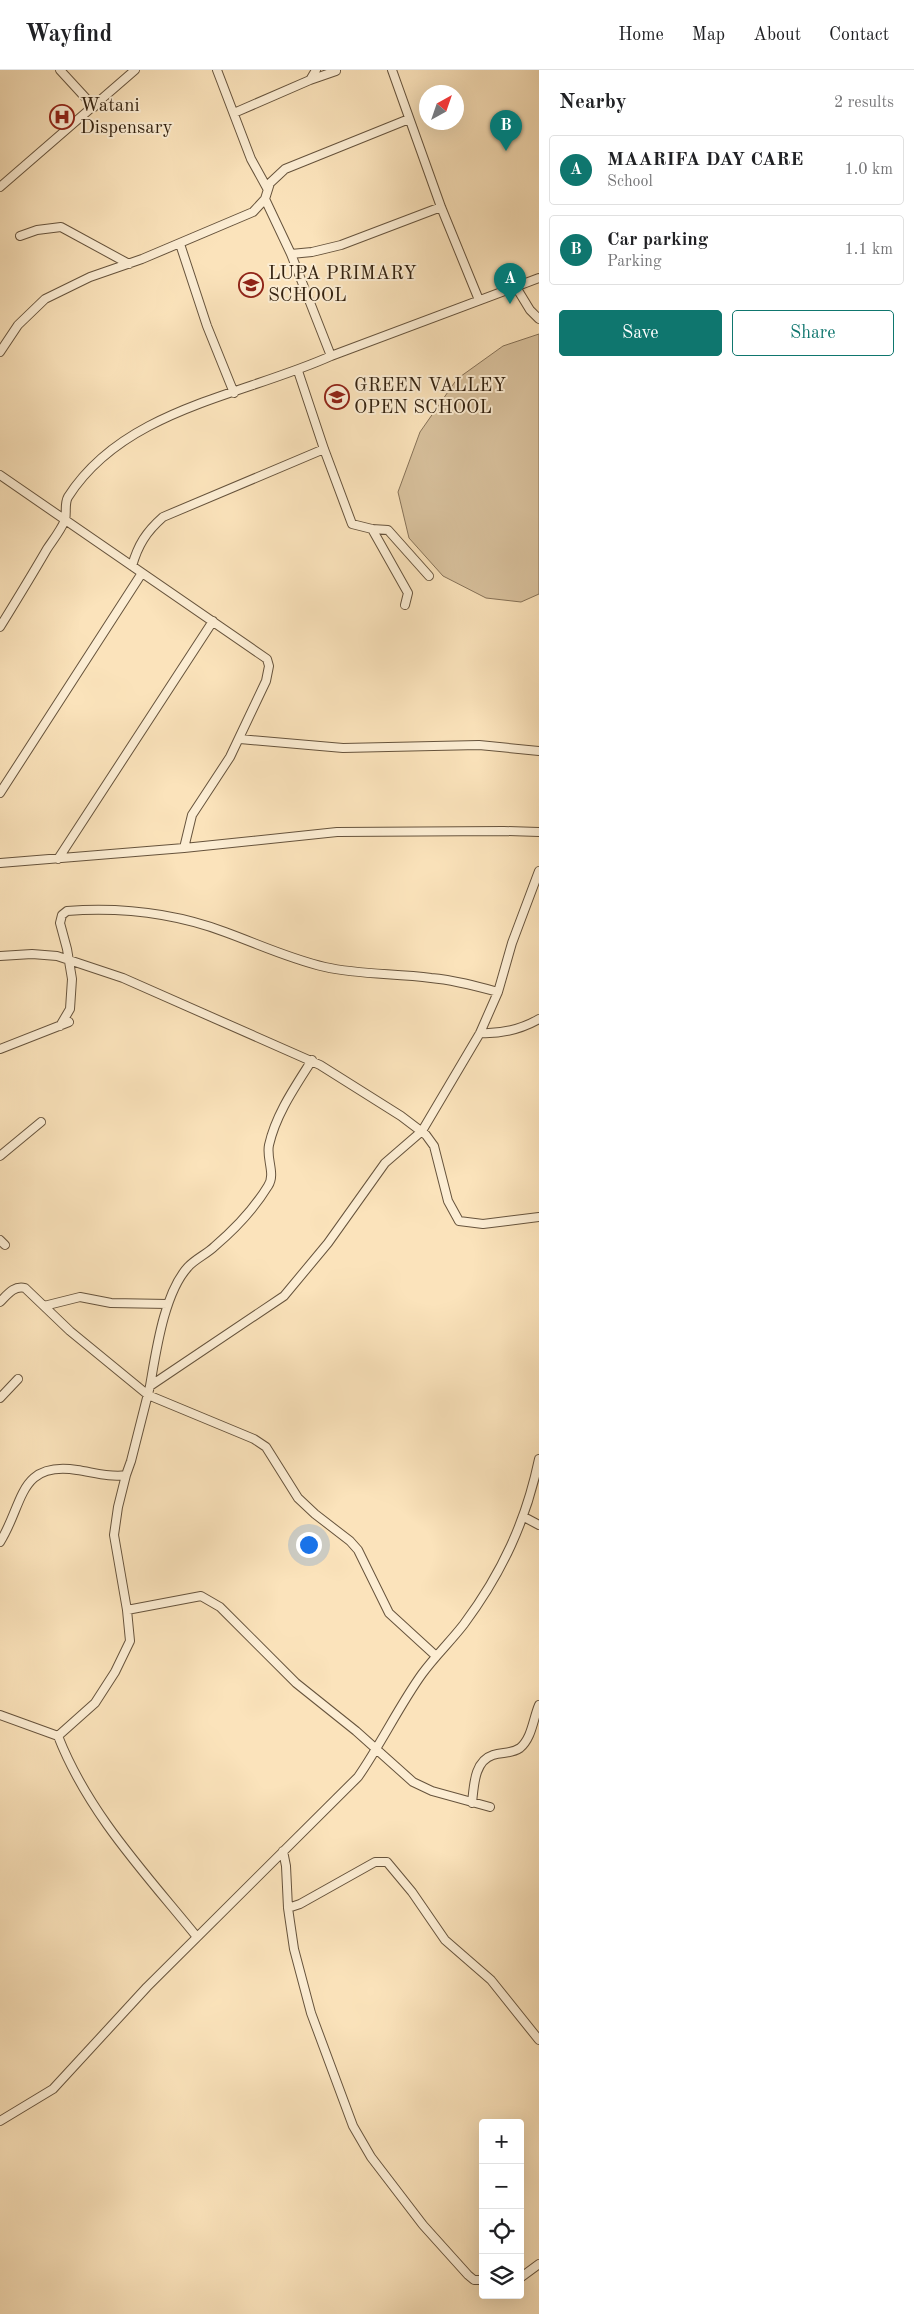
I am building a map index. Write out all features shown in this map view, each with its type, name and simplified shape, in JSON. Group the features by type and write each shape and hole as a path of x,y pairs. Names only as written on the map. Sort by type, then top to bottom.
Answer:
{"street":[{"path":"60,70 94,107"},
{"path":"0,188 135,70"},
{"path":"217,70 251,159 267,188"},
{"path":"310,80 316,70"},
{"path":"322,70 338,71"},
{"path":"392,70 441,207 479,300"},
{"path":"234,113 310,80 338,71"},
{"path":"0,352 18,325 45,299 90,277 180,244 253,212 265,199 267,188 275,177 286,169 409,119"},
{"path":"265,199 291,254 331,356"},
{"path":"291,254 312,252 342,245 441,207"},
{"path":"20,236 37,230 61,227 129,264"},
{"path":"180,244 207,326 234,393"},
{"path":"0,627 64,520 67,499 97,461 116,446 159,421 298,371 331,356 418,325 539,278"},
{"path":"516,287 530,310 539,319"},
{"path":"298,371 352,524 372,529 388,530 429,576"},
{"path":"132,566 135,552 152,526 163,517 324,449"},
{"path":"0,475 267,659 269,666 266,681 240,739 192,815 184,848"},
{"path":"372,529 408,593 405,605"},
{"path":"0,793 142,572"},
{"path":"58,858 213,621"},
{"path":"240,739 343,748 479,745 539,751"},
{"path":"0,863 184,848 337,832 504,830 539,832"},
{"path":"150,1386 284,1296 328,1243 385,1163 422,1131 480,1033 498,992 512,943 539,871"},
{"path":"60,1026 70,1010 72,979 70,960 60,923 62,915 67,911 114,909 170,917 223,931 289,957 328,968 460,982 498,992"},
{"path":"0,956 48,954 70,960 123,978 312,1060 422,1131 434,1146 448,1201 459,1220 483,1224 539,1217"},
{"path":"480,1033 497,1034 512,1031 539,1019"},
{"path":"0,1049 69,1022"},
{"path":"58,1736 95,1703 116,1672 130,1641 127,1610 114,1535 118,1507 126,1475 132,1461 150,1386 160,1331 168,1304 187,1268 215,1246 245,1217 269,1185 271,1173 268,1148 271,1137 286,1102 312,1060"},
{"path":"0,1156 41,1122"},
{"path":"0,1302 12,1291 21,1287 29,1291 70,1331 148,1395 254,1439 266,1447 298,1498 354,1545 388,1613 436,1656"},
{"path":"44,1306 80,1297 111,1303 168,1304"},
{"path":"0,1398 18,1379"},
{"path":"0,2121 53,2089 147,1987 358,1777 377,1750 412,1689 480,1601 524,1517 539,1459"},
{"path":"0,1542 25,1489 38,1474 46,1470 66,1468 115,1476 126,1475"},
{"path":"524,1517 539,1525"},
{"path":"127,1610 194,1597 205,1597 220,1608 296,1683 417,1785 490,1808"},
{"path":"472,1803 474,1781 481,1765 492,1755 510,1753 524,1743 529,1737 539,1705"},
{"path":"0,1715 58,1736 76,1776 119,1843 197,1937"},
{"path":"283,1851 294,1948 311,2013 358,2134 371,2157 447,2254 471,2278 479,2279"},
{"path":"288,1908 300,1904 376,1862 387,1862 412,1892 445,1940 491,1980 539,2040"},
{"path":"524,2275 539,2264"}],"shaded area":[{"path":"539,334 539,594 521,602 486,598 443,576 409,538 398,492 420,432 457,379 503,346"}],"place":[{"name":"Watani Dispensary","path":"62,117"},
{"name":"Car parking","path":"506,151"},
{"name":"LUPA PRIMARY SCHOOL","path":"251,285"},
{"name":"MAARIFA DAY CARE","path":"510,304"},
{"name":"GREEN VALLEY OPEN SCHOOL","path":"337,397"}]}
